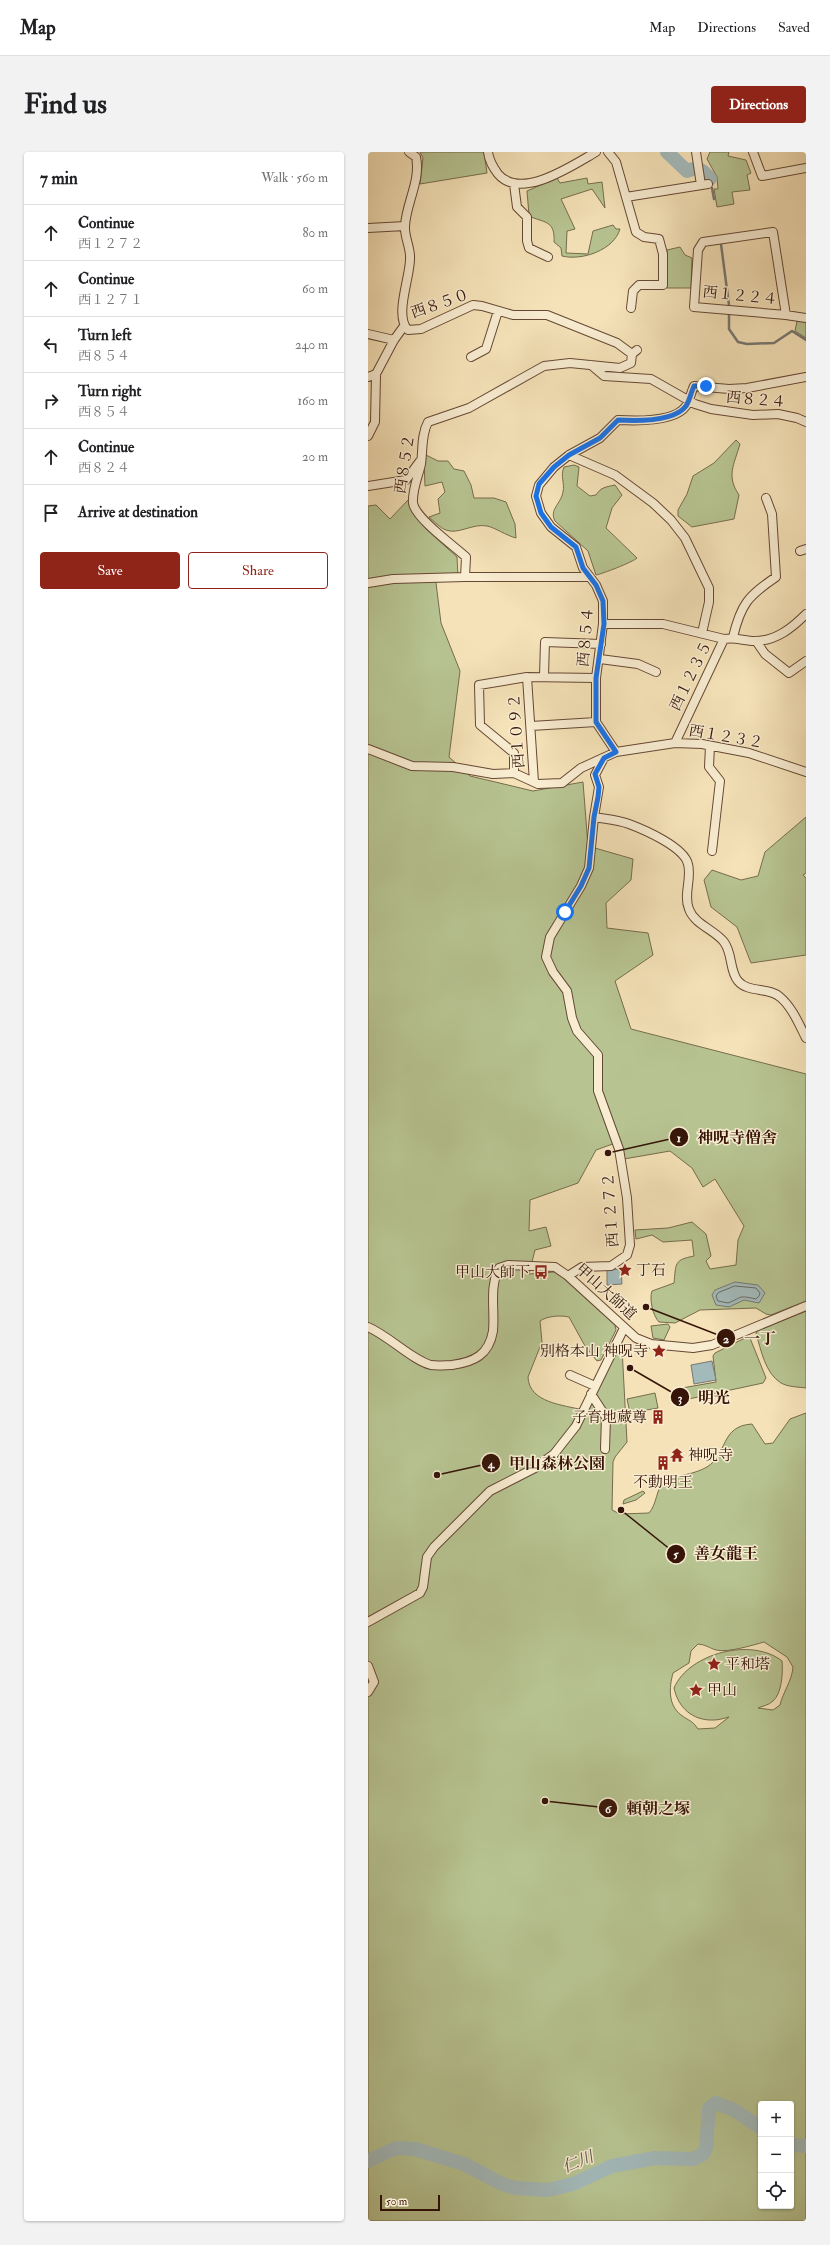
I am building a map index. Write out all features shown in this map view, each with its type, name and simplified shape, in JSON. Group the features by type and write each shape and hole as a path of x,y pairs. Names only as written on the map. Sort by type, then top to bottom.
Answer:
{"street":[{"name":"西８５０","path":"409,152 416,157 417,172 405,226 410,259 402,316 404,326 408,330 421,329 473,305 514,315 546,315 617,343 635,352"},
{"path":"488,152 493,167 501,177 514,184 530,184 563,171 596,152"},
{"path":"608,152 616,162 636,232 644,237 659,240 663,254 663,285 639,285 633,291 631,308"},
{"path":"626,197 705,184 698,168 696,152"},
{"path":"753,152 762,176 806,168"},
{"path":"514,184 517,207 527,217 527,241 529,248 548,257"},
{"path":"368,228 405,226"},
{"name":"西１２２４","path":"786,315 773,232 703,242 698,250 694,307 806,318"},
{"path":"471,357 486,349 498,311"},
{"path":"368,436 375,422 376,374 394,340 404,326"},
{"path":"368,334 394,340"},
{"name":"西８５２","path":"465,577 466,557 421,517 413,504 413,492 422,458 425,428 428,422 469,408 544,366 570,364 620,368 631,363 635,352"},
{"path":"591,365 604,376 651,379 689,400"},
{"path":"368,377 376,374"},
{"name":"西８２４","path":"806,377 747,388 729,389 698,385 694,386 689,400 711,409 753,415 778,414 797,418 806,422"},
{"name":"西８５４","path":"596,722 596,678 600,660 604,624 603,601 596,585 583,568 576,547 551,527 541,513 536,496 539,484 554,467 569,455 600,438 618,420 643,421 672,416 685,407 689,400"},
{"path":"569,455 615,475 653,503 671,520 685,538 708,588 709,602 702,632"},
{"path":"368,486 406,480 422,458"},
{"path":"733,637 745,601 776,577 772,514 766,498"},
{"path":"368,583 393,579 465,577 590,577"},
{"name":"西１２３５","path":"675,743 724,639 733,637 756,641 778,636 791,629 806,614"},
{"path":"604,624 663,624 702,632 724,639"},
{"path":"756,641 765,654 789,673 806,660"},
{"path":"544,676 546,642 601,644"},
{"path":"600,660 638,664 656,672"},
{"path":"514,773 514,752 480,725 479,685 527,677 544,676 596,678"},
{"name":"西１０９２","path":"527,677 534,782"},
{"path":"530,726 596,722 616,752"},
{"name":"西１２３２","path":"604,758 616,752 675,743 710,746 749,753 806,772"},
{"path":"710,746 708,767 720,780 712,851"},
{"path":"368,749 412,766 453,767 493,774 514,773 538,784 562,783 581,768 604,758"},
{"name":"西１２７２","path":"568,1276 582,1267 611,1266 627,1255 630,1245 627,1198 619,1149 598,1092 598,1055 577,1031 572,1018 567,991 553,972 546,957 550,937 581,886 589,868 594,817 599,787 595,774 604,758"},
{"path":"594,817 629,824 675,847 688,863 687,901 693,917 714,931 724,942 729,951 734,974 739,983 746,987 769,991 780,996 789,1007 806,1038"},
{"name":"甲山大師道","path":"368,1327 380,1332 431,1365 443,1366 469,1362 482,1355 488,1348 492,1332 494,1277 499,1268 508,1265 555,1267 568,1276 636,1338 651,1344 693,1348 712,1345 806,1306"},
{"path":"368,1622 420,1593 423,1587 427,1558 434,1547 490,1491 535,1468 554,1454 576,1426 624,1328"},
{"path":"570,1375 595,1386"},
{"path":"591,1394 606,1417 605,1449"},
{"path":"368,1666 374,1682 368,1692"}],"green space":[{"path":"420,152 484,152 487,173 420,184 423,158"},
{"path":"710,152 729,152 728,156 746,160 751,173 747,175 750,190 732,192 734,204 717,207 714,189 718,189 717,177 707,159"},
{"path":"557,178 560,183 587,178 588,184 602,182 605,208 592,189 561,199 575,229 567,231 566,253 588,254 593,231 613,225 616,229 620,229 617,236 611,243 588,255 579,257 562,256 561,248 554,242 553,230 549,224 529,215 527,191"},
{"path":"680,247 685,255 692,258 691,288 667,288 667,250"},
{"path":"797,321 806,322 806,338 795,331"},
{"path":"736,440 740,444 732,470 732,476 735,488 739,495 734,519 692,527 678,516 678,510 687,494 693,476 714,463"},
{"path":"426,455 438,461 448,461 454,469 464,471 471,485 474,498 494,498 506,502 515,524 516,538 487,526 476,526 456,531 446,530 429,517 440,513 438,499 445,492 442,482 425,486 424,460"},
{"path":"574,465 579,467 577,486 590,496 596,495 604,488 615,485 622,495 612,508 606,528 637,558 634,560 596,575 588,551 555,521 553,513 563,492 562,473 564,467"},
{"path":"408,500 425,528 457,557 458,576 435,575 441,623 460,671 449,757 470,776 533,791 583,782 588,846 633,859 631,880 606,903 607,928 648,933 653,955 615,981 631,1029 806,1074 806,1301 771,1315 766,1314 756,1308 700,1310 675,1323 659,1322 652,1307 652,1291 674,1283 675,1271 679,1261 694,1256 692,1240 663,1242 652,1235 636,1239 635,1230 668,1228 692,1222 706,1234 711,1256 706,1261 710,1269 736,1265 738,1240 744,1226 715,1179 703,1187 692,1168 670,1151 624,1159 621,1141 596,1150 578,1183 530,1200 529,1231 546,1227 551,1246 535,1250 529,1274 554,1272 562,1277 615,1325 616,1330 601,1360 597,1361 585,1346 569,1317 554,1316 543,1319 540,1321 542,1342 528,1377 530,1386 541,1398 583,1410 617,1347 622,1348 627,1442 615,1457 613,1462 612,1510 620,1514 649,1513 665,1479 692,1473 707,1467 714,1462 725,1441 734,1430 742,1426 752,1424 765,1444 773,1443 790,1419 806,1413 806,2221 368,2221 368,506 376,505 390,519","holes":["764,1642 787,1657 793,1667 791,1677 780,1705 773,1710 758,1708 768,1704 776,1697 780,1688 782,1677 782,1661 769,1654 755,1650 722,1652 707,1658 693,1666 682,1676 674,1688 679,1701 687,1712 706,1720 716,1720 729,1717 715,1728 698,1729 692,1722 681,1715 674,1706 670,1690 673,1673 689,1663 691,1651 698,1644 721,1651"]},
{"path":"806,817 806,873 803,875 806,878 806,955 751,963 737,927 711,907 704,880 712,870 741,880 758,876 765,852"},
{"path":"806,1311 806,1388 787,1385 776,1379 764,1361 756,1333 758,1330"},
{"path":"668,1324 670,1327 664,1340 653,1338 651,1326"},
{"path":"747,1337 750,1338 766,1378 763,1383 684,1400 681,1391 682,1388 716,1382 713,1356 715,1353"},
{"path":"655,1393 658,1408 630,1413 627,1399"},
{"path":"643,1491 645,1493 636,1500 623,1504 624,1500"}],"water":[{"path":"621,1269 622,1284 607,1285 607,1270"},
{"path":"735,1282 758,1285 765,1293 759,1303 744,1300 729,1307 716,1305 712,1295 715,1290"},
{"path":"712,1361 716,1380 694,1384 691,1365"}],"waterway":[{"path":"667,152 687,171 694,169 700,170 710,179"},
{"path":"712,188 714,199"},
{"path":"721,244 729,305"},
{"path":"729,314 729,329 738,342 747,344 774,343 792,331 806,340"},
{"name":"仁川","path":"368,2161 396,2148 415,2149 464,2164 502,2184 516,2188 548,2190 573,2184 612,2166 655,2158 693,2159 703,2154 706,2148 709,2108 716,2103 734,2110 758,2126"},
{"name":"仁川","path":"794,2145 806,2146"}],"place":[{"name":"神呪寺僧舎","path":"608,1153"},
{"name":"丁石","path":"625,1270"},
{"name":"甲山大師下","path":"541,1272"},
{"name":"一丁","path":"646,1307"},
{"name":"別格本山 神呪寺","path":"659,1351"},
{"name":"明光","path":"630,1368"},
{"name":"子育地蔵尊","path":"658,1417"},
{"name":"神呪寺","path":"677,1455"},
{"name":"不動明王","path":"663,1463"},
{"name":"甲山森林公園","path":"437,1475"},
{"name":"善女龍王","path":"621,1510"},
{"name":"平和塔","path":"714,1664"},
{"name":"甲山","path":"696,1690"},
{"name":"頼朝之塚","path":"545,1801"}],"route":[{"path":"565,912 581,886 589,868 594,817 599,787 595,774 604,758 616,752 596,722 596,678 600,660 604,624 603,601 596,585 583,568 576,547 551,527 541,513 536,496 539,484 554,467 569,455 600,438 618,420 643,421 656,417 672,416 685,407 694,386 706,386"}]}
